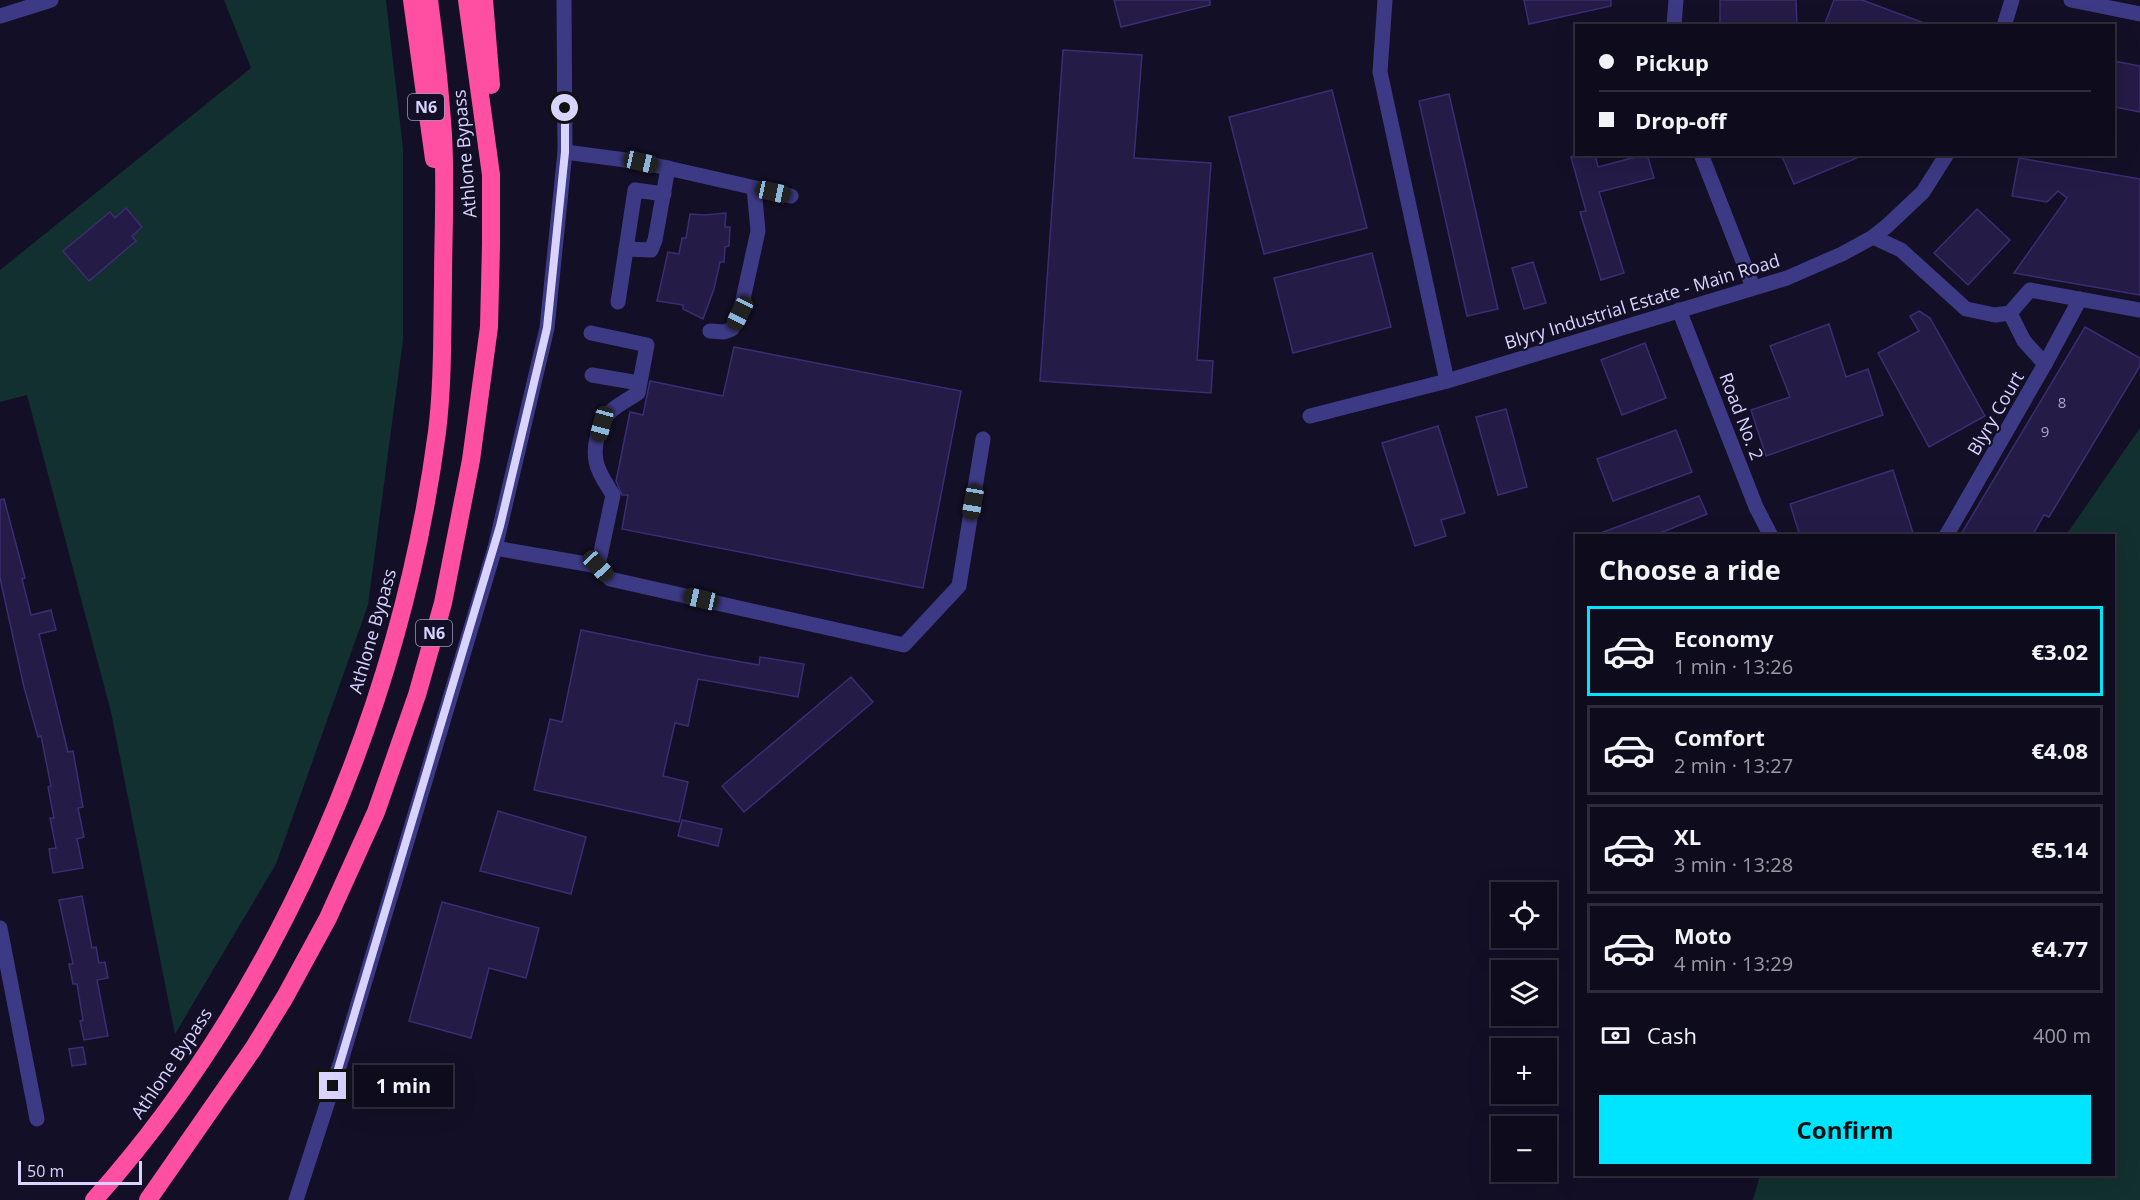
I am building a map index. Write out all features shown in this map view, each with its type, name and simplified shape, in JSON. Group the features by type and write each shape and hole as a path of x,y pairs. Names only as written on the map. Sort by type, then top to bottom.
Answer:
{"highway":[{"name":"N6","path":"412,0 443,214"},
{"name":"Athlone Bypass","path":"94,1200 133,1156 211,1048 268,951 317,853 358,748 389,657 406,593 437,431 442,356 443,139 437,59 429,0"},
{"name":"Athlone Bypass","path":"148,1200 253,1049 285,997 328,918 376,812 417,695 443,603 471,460 489,327 491,175 467,0"},
{"name":"N6","path":"484,0 491,82 491,175"}],"street":[{"path":"0,16 51,0"},
{"path":"296,1200 340,1064 495,548 547,328 565,152 564,0"},
{"path":"1385,0 1380,72 1447,381"},
{"path":"1674,24 1676,0"},
{"path":"2005,24 2012,0"},
{"path":"2071,0 2140,14"},
{"path":"565,152 641,162 791,196"},
{"path":"1702,156 1753,287"},
{"name":"Blyry Industrial Estate - Main Road","path":"1310,416 1447,381 1787,278 1842,254 1873,237 1923,192 1946,156"},
{"path":"626,249 651,250 655,240 668,168"},
{"path":"710,331 724,332 732,329 740,313 758,231 754,188"},
{"path":"618,302 635,190 664,194"},
{"path":"1873,237 1901,250 1966,309 1995,315 2010,313 2030,290 2140,310"},
{"path":"2045,364 2080,299"},
{"name":"Road No. 2","path":"1679,310 1756,507 1770,534"},
{"name":"Blyry Court","path":"1947,534 2045,364 2024,341 2010,313"},
{"path":"591,333 647,345 638,393 612,410 602,424 597,439 596,461 613,495 598,566"},
{"path":"592,375 639,383"},
{"path":"495,548 598,566 610,579 904,645 959,586 983,439"},
{"path":"0,928 37,1119"}],"green space":[{"path":"224,0 386,0 403,149 403,340 368,605 276,864 175,1034 111,712 27,395 0,402 0,270 251,68"},
{"path":"2140,428 2140,1200 1753,1200 1760,1176 2115,1176 2115,534 2067,534"}],"building":[{"path":"1114,0 1210,0 1210,5 1121,27"},
{"path":"1524,0 1611,0 1611,6 1529,24"},
{"path":"1720,0 1796,0 1797,24 1720,24"},
{"path":"1834,0 1862,0 1927,24 1825,24"},
{"path":"1063,50 1142,55 1134,158 1211,163 1197,360 1213,361 1211,393 1040,381"},
{"path":"2115,61 2140,66 2140,112 2115,107"},
{"path":"1332,90 1367,228 1264,254 1229,117"},
{"path":"1449,94 1498,309 1467,316 1419,101"},
{"path":"1595,156 1598,167 1648,156 1654,178 1599,192 1624,273 1601,280 1580,212 1586,211 1571,157"},
{"path":"1782,156 1862,156 1794,184"},
{"path":"2019,158 2140,179 2140,295 2014,273 2067,198 2058,191 2047,202 2012,196"},
{"path":"126,208 142,227 132,236 136,241 89,281 63,251 110,212 115,218"},
{"path":"1977,209 2010,240 1968,285 1934,253"},
{"path":"726,213 725,227 730,227 729,246 725,247 724,262 720,262 714,289 703,319 683,309 683,305 657,301 668,252 679,254 682,238 686,238 690,214"},
{"path":"1372,253 1391,327 1293,353 1274,278"},
{"path":"1533,262 1546,303 1524,309 1512,268"},
{"path":"1919,311 1930,318 1985,416 1929,447 1878,353 1919,331 1910,316"},
{"path":"1829,324 1846,377 1868,369 1883,415 1766,456 1751,410 1790,397 1770,346"},
{"path":"2085,327 2140,358 2140,366 2049,517 2044,515 2033,534 1961,534"},
{"path":"1645,343 1666,398 1622,415 1601,360"},
{"path":"734,347 961,391 923,588 622,529 628,495 622,495 616,481 630,412 643,415 650,381 723,396"},
{"path":"1506,409 1527,487 1498,495 1476,417"},
{"path":"1438,426 1465,513 1441,520 1446,536 1415,546 1382,443"},
{"path":"1676,430 1692,472 1613,501 1597,459"},
{"path":"1893,470 1913,534 1799,534 1790,504"},
{"path":"1699,496 1707,514 1658,534 1598,534"},
{"path":"4,499 25,578 22,579 31,615 51,610 56,630 39,634 68,752 73,751 83,807 78,808 84,837 77,839 83,868 53,873 49,849 56,848 50,818 54,818 48,787 51,786 41,736 38,737 24,687 0,578 0,500"},
{"path":"581,630 759,665 760,657 804,664 798,697 698,679 688,726 675,723 663,776 688,782 679,822 534,790 550,719 562,722"},
{"path":"851,677 873,702 744,812 722,786"},
{"path":"498,811 586,837 571,894 480,871"},
{"path":"682,820 722,829 718,846 678,836"},
{"path":"82,896 92,948 96,947 99,963 105,962 108,978 97,980 108,1036 84,1040 77,984 73,984 69,964 73,964 59,900"},
{"path":"442,902 539,928 526,978 489,968 471,1038 409,1021"},
{"path":"83,1047 86,1064 72,1066 69,1049"}],"route":[{"path":"333,1086 495,548 547,328 565,152 565,108"}]}
